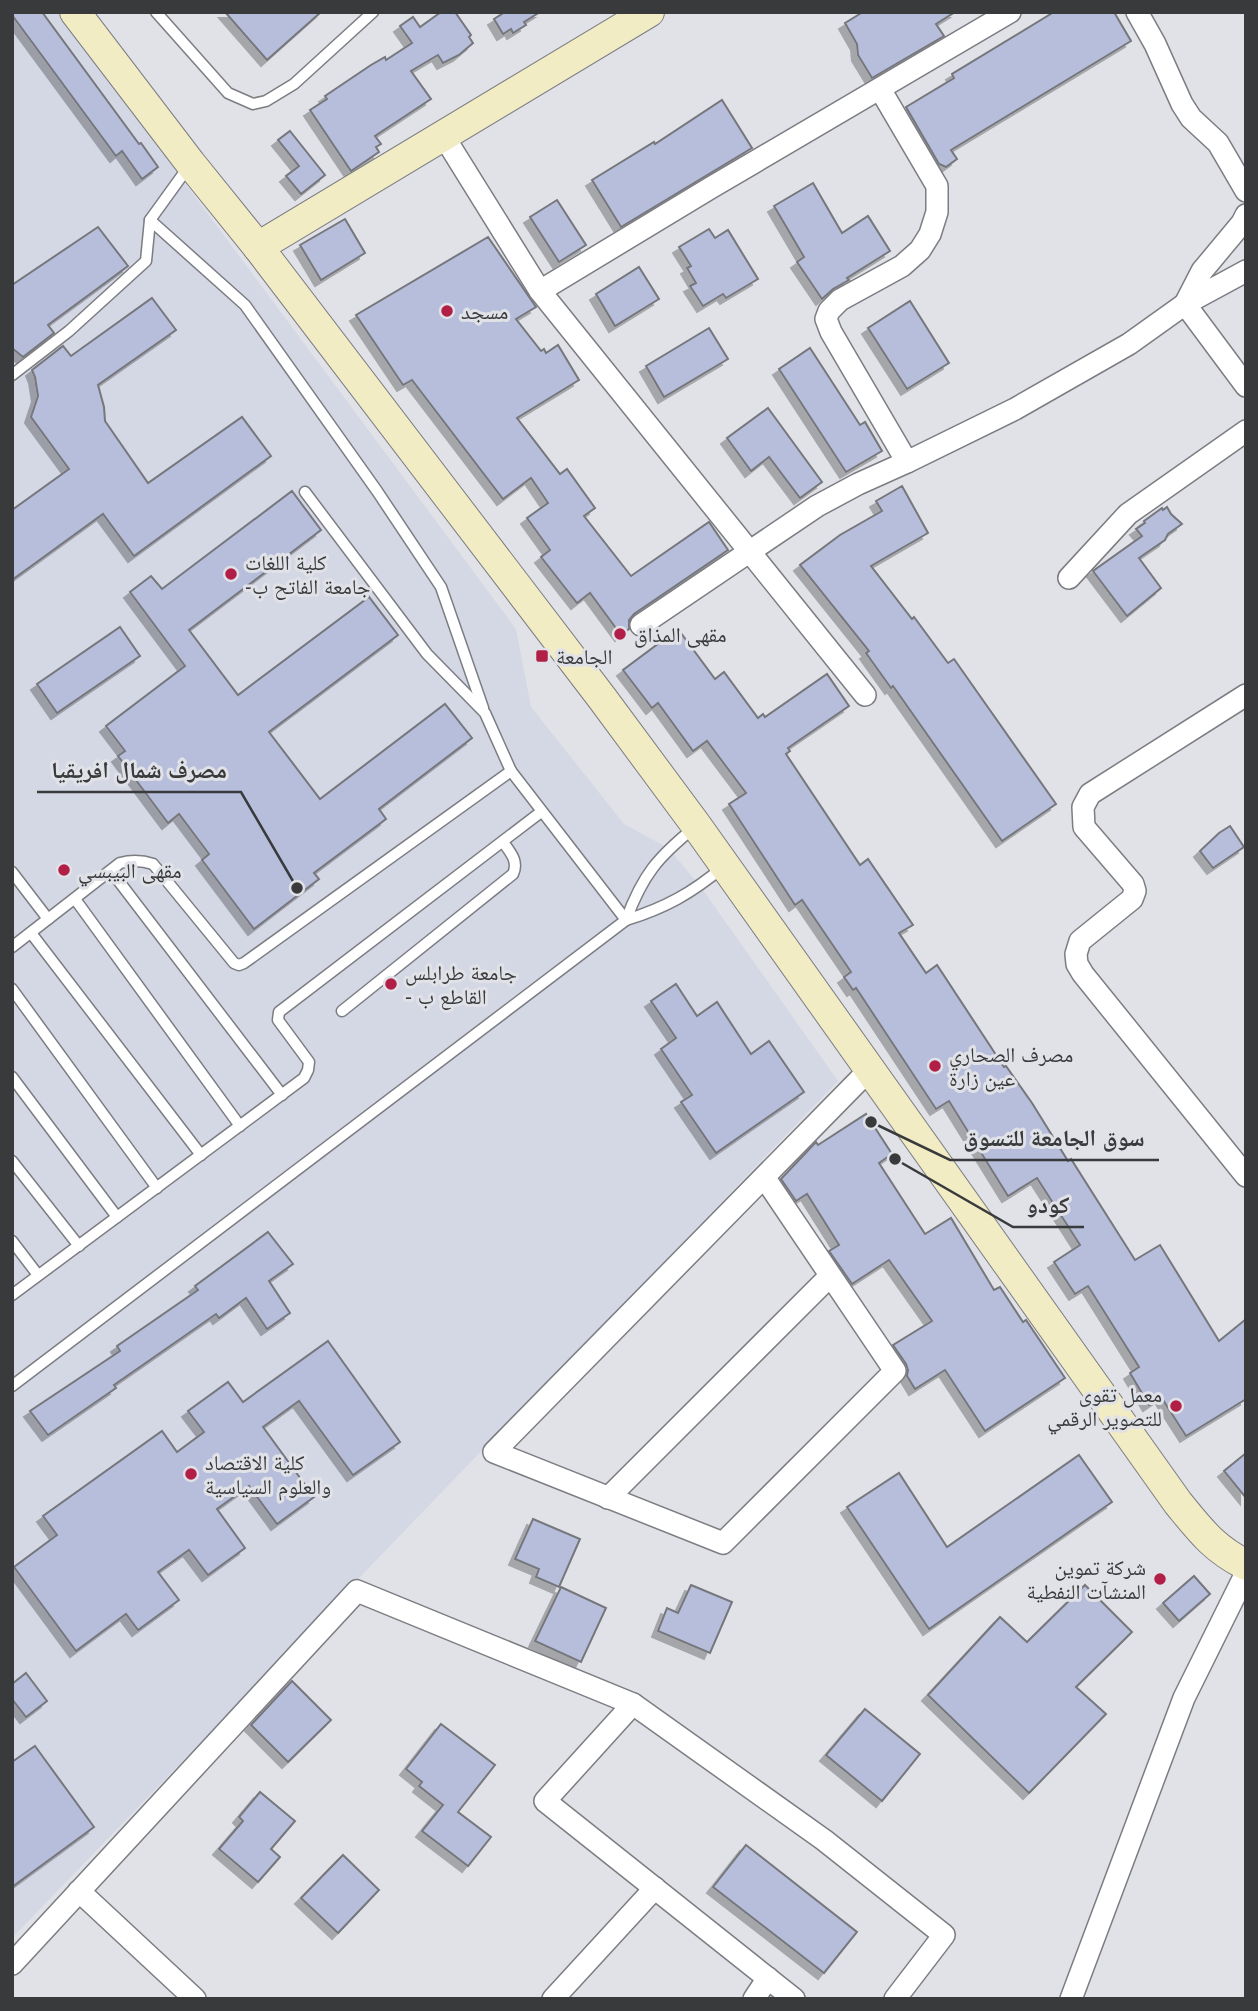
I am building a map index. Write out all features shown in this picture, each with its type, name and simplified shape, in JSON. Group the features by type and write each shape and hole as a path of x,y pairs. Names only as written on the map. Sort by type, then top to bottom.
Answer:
{"street":[{"path":"75,12 258,247 696,825 1178,1503 1208,1540 1246,1565"},
{"path":"258,247 649,12"},
{"path":"540,291 1010,12"},
{"path":"1137,12 1155,44 1182,104 1191,118 1218,144 1244,184"},
{"path":"880,89 937,186 937,212 930,234 920,250 902,266 840,300 829,311 826,319 907,462"},
{"path":"443,135 540,291 865,695"},
{"path":"1185,304 1202,271 1246,215"},
{"path":"1223,247 1246,236"},
{"path":"641,625 817,506 1004,414 1082,372 1129,344 1185,304 1246,271"},
{"path":"1185,304 1246,386"},
{"path":"1069,578 1128,514 1246,431"},
{"path":"1246,695 1090,794 1086,800 1083,807 1084,827 1133,884 1135,891 1132,899 1080,941 1076,954 1077,964 1083,974 1246,1177"},
{"path":"764,1177 895,1371 723,1543 494,1452 870,1069"},
{"path":"608,1497 830,1276"},
{"path":"1071,1999 1184,1698 1246,1573"},
{"path":"12,1964 357,1591 634,1704 824,1840 944,1935 895,1999"},
{"path":"634,1704 545,1801 794,1999"},
{"path":"553,1999 655,1888"},
{"path":"79,1891 195,1999"},
{"path":"754,1999 768,1978"}],"lane":[{"path":"156,12 228,93 253,104 266,101 294,84 373,12"},
{"path":"12,375 69,331 146,261 150,220 191,164"},
{"path":"150,220 245,305 377,491 441,587 485,713 511,771 626,920"},
{"path":"305,492 427,654 485,713"},
{"path":"12,947 120,863 145,861 153,864 234,963 239,965 511,771"},
{"path":"12,1295 304,1079 309,1062 278,1020 279,1012 541,812"},
{"path":"626,920 636,894 650,870 668,848 696,825"},
{"path":"342,1010 513,874 516,867 514,859 503,842"},
{"path":"12,1386 626,920 677,901 725,865"},
{"path":"111,871 282,1095"},
{"path":"12,872 48,919"},
{"path":"75,899 240,1126"},
{"path":"31,933 201,1155"},
{"path":"12,989 157,1188"},
{"path":"12,1077 117,1217"},
{"path":"12,1161 79,1246"},
{"path":"12,1241 38,1275"}],"shaded area":[{"name":"جامعة طرابلس - القاطع ب","path":"12,12 58,12 516,629 531,707 624,824 668,848 700,886 838,1081 12,1938"}],"building":[{"path":"12,12 42,12 158,167 142,179 122,151 116,156"},
{"path":"225,12 321,12 267,60"},
{"path":"441,12 455,12 471,35 469,37 473,43 459,55 443,63 438,55 411,71 431,99 375,136 381,144 376,147 379,152 351,171 310,110 327,99 325,96 371,65 385,57 386,60 412,43 400,26 413,17 420,27"},
{"path":"505,12 540,12 513,33 511,29 503,34 494,19"},
{"path":"863,12 955,12 936,24 944,36 872,78 858,55 857,44 845,23"},
{"path":"1054,12 1114,12 1131,41 951,150 957,159 946,167 939,164 906,107 954,78 952,74"},
{"path":"722,100 752,148 621,227 592,180 654,142 655,144"},
{"path":"290,131 325,175 301,194 286,176 299,166 278,140"},
{"path":"813,183 842,233 868,216 890,251 847,278 849,280 822,299 797,262 804,257 774,206"},
{"path":"557,200 586,245 559,262 530,217"},
{"path":"345,219 365,253 321,280 300,245"},
{"path":"98,227 128,266 48,325 54,333 23,357 12,348 12,285"},
{"path":"709,229 715,238 728,230 758,279 726,298 723,294 703,306 690,286 696,283 687,268 691,266 679,247"},
{"path":"488,237 536,307 516,319 541,351 544,349 546,353 558,345 579,380 517,418 560,474 567,469 595,508 584,516 631,576 709,522 728,550 634,614 629,620 629,629 621,635 590,593 577,603 541,557 550,550 527,518 548,503 531,478 503,499 412,380 403,385 356,315"},
{"path":"639,267 659,299 615,326 596,294"},
{"path":"152,298 176,330 98,385 105,421 148,483 242,417 271,456 134,556 103,514 12,580 12,510 69,469 31,417 38,396 32,370 63,346 71,356"},
{"path":"910,301 949,363 907,389 868,328"},
{"path":"709,328 728,359 664,397 646,366"},
{"path":"810,348 860,425 865,422 882,451 846,472 779,369"},
{"path":"768,408 822,482 800,498 769,457 751,471 727,438"},
{"path":"902,486 928,533 871,566 948,663 954,659 1056,804 1002,841 893,686 891,688 866,653 869,651 800,565 840,535 882,511 876,501"},
{"path":"292,491 321,530 189,630 238,695 369,597 398,635 269,732 320,799 445,704 472,738 379,809 386,819 314,873 319,879 254,929 202,860 209,854 179,814 168,823 118,756 125,751 106,726 185,666 130,592 151,576 162,589"},
{"path":"1167,507 1182,524 1139,558 1161,588 1127,616 1093,571 1142,536 1136,529"},
{"path":"120,627 140,656 57,713 37,684"},
{"path":"678,629 715,679 724,672 758,718 763,714 765,717 827,674 849,706 788,748 790,751 786,754 860,865 868,859 913,925 899,933 926,973 937,965 1004,1067 1006,1066 1032,1103 1068,1161 1071,1159 1135,1260 1160,1245 1219,1341 1246,1319 1246,1399 1186,1436 1161,1397 1149,1405 1130,1373 1139,1367 1088,1286 1075,1294 1054,1262 1080,1245 1037,1178 1008,1196 949,1101 936,1109 856,988 853,990 844,977 851,972 802,900 795,905 729,804 746,793 707,741 693,751 658,703 652,708 623,670"},
{"path":"1230,826 1244,847 1213,868 1200,851"},
{"path":"676,984 697,1016 717,1002 751,1054 769,1041 804,1092 716,1153 681,1102 692,1095 661,1049 676,1038 651,1001"},
{"path":"866,1114 892,1154 879,1163 925,1234 951,1218 994,1290 1000,1287 1065,1378 985,1431 945,1370 915,1389 907,1376 906,1364 893,1345 932,1321 889,1260 852,1284 829,1251 839,1245 807,1194 796,1201 781,1179 816,1142 818,1145"},
{"path":"268,1232 293,1264 269,1281 290,1313 267,1329 246,1298 219,1318 216,1314 48,1435 30,1411 120,1351 117,1346 198,1290 195,1286"},
{"path":"328,1341 400,1442 353,1475 299,1401 263,1427 314,1497 277,1524 249,1486 217,1509 245,1548 208,1575 189,1550 158,1572 179,1600 138,1630 126,1614 76,1651 14,1567 57,1535 43,1516 162,1431 177,1452 204,1432 188,1411 228,1382 243,1402"},
{"path":"1246,1453 1246,1498 1224,1471"},
{"path":"1079,1455 1112,1502 929,1629 847,1507 899,1473 947,1547"},
{"path":"533,1519 580,1539 559,1587 536,1577 539,1569 515,1559"},
{"path":"1194,1576 1210,1594 1179,1621 1163,1603"},
{"path":"691,1585 732,1602 710,1653 658,1631 667,1608 678,1613"},
{"path":"1085,1585 1132,1632 1076,1687 1106,1714 1029,1793 928,1695 1000,1617 1027,1642"},
{"path":"561,1587 606,1608 581,1662 535,1641"},
{"path":"26,1673 47,1701 26,1717 12,1699 12,1684"},
{"path":"292,1681 331,1720 288,1762 251,1725"},
{"path":"865,1709 920,1754 882,1801 826,1755"},
{"path":"441,1724 495,1765 458,1812 491,1837 468,1866 422,1831 443,1805 419,1786 422,1782 406,1769"},
{"path":"35,1746 94,1827 12,1887 12,1762"},
{"path":"260,1792 295,1821 271,1849 280,1857 258,1882 219,1849 243,1821 239,1817"},
{"path":"746,1845 857,1932 824,1973 713,1887"},
{"path":"343,1855 379,1890 338,1933 301,1898"}],"place":[{"name":"مسجد","path":"447,311"},
{"name":"كلية اللغات -جامعة الفاتح ب","path":"231,574"},
{"name":"مقهى المذاق","path":"620,634"},
{"name":"الجامعة","path":"542,656"},
{"name":"مقهى البيبسي","path":"64,870"},
{"name":"مصرف شمال افريقيا","path":"297,888"},
{"name":"جامعة طرابلس - القاطع ب","path":"391,984"},
{"name":"مصرف الصحاري عين زارة","path":"935,1066"},
{"name":"سوق الجامعة للتسوق","path":"871,1122"},
{"name":"كودو","path":"895,1159"},
{"name":"معمل تقوى للتصوير الرقمي","path":"1176,1406"},
{"name":"كلية الاقتصاد والعلوم السياسية","path":"191,1474"},
{"name":"شركة تموين المنشآت النفطية","path":"1160,1579"}]}
